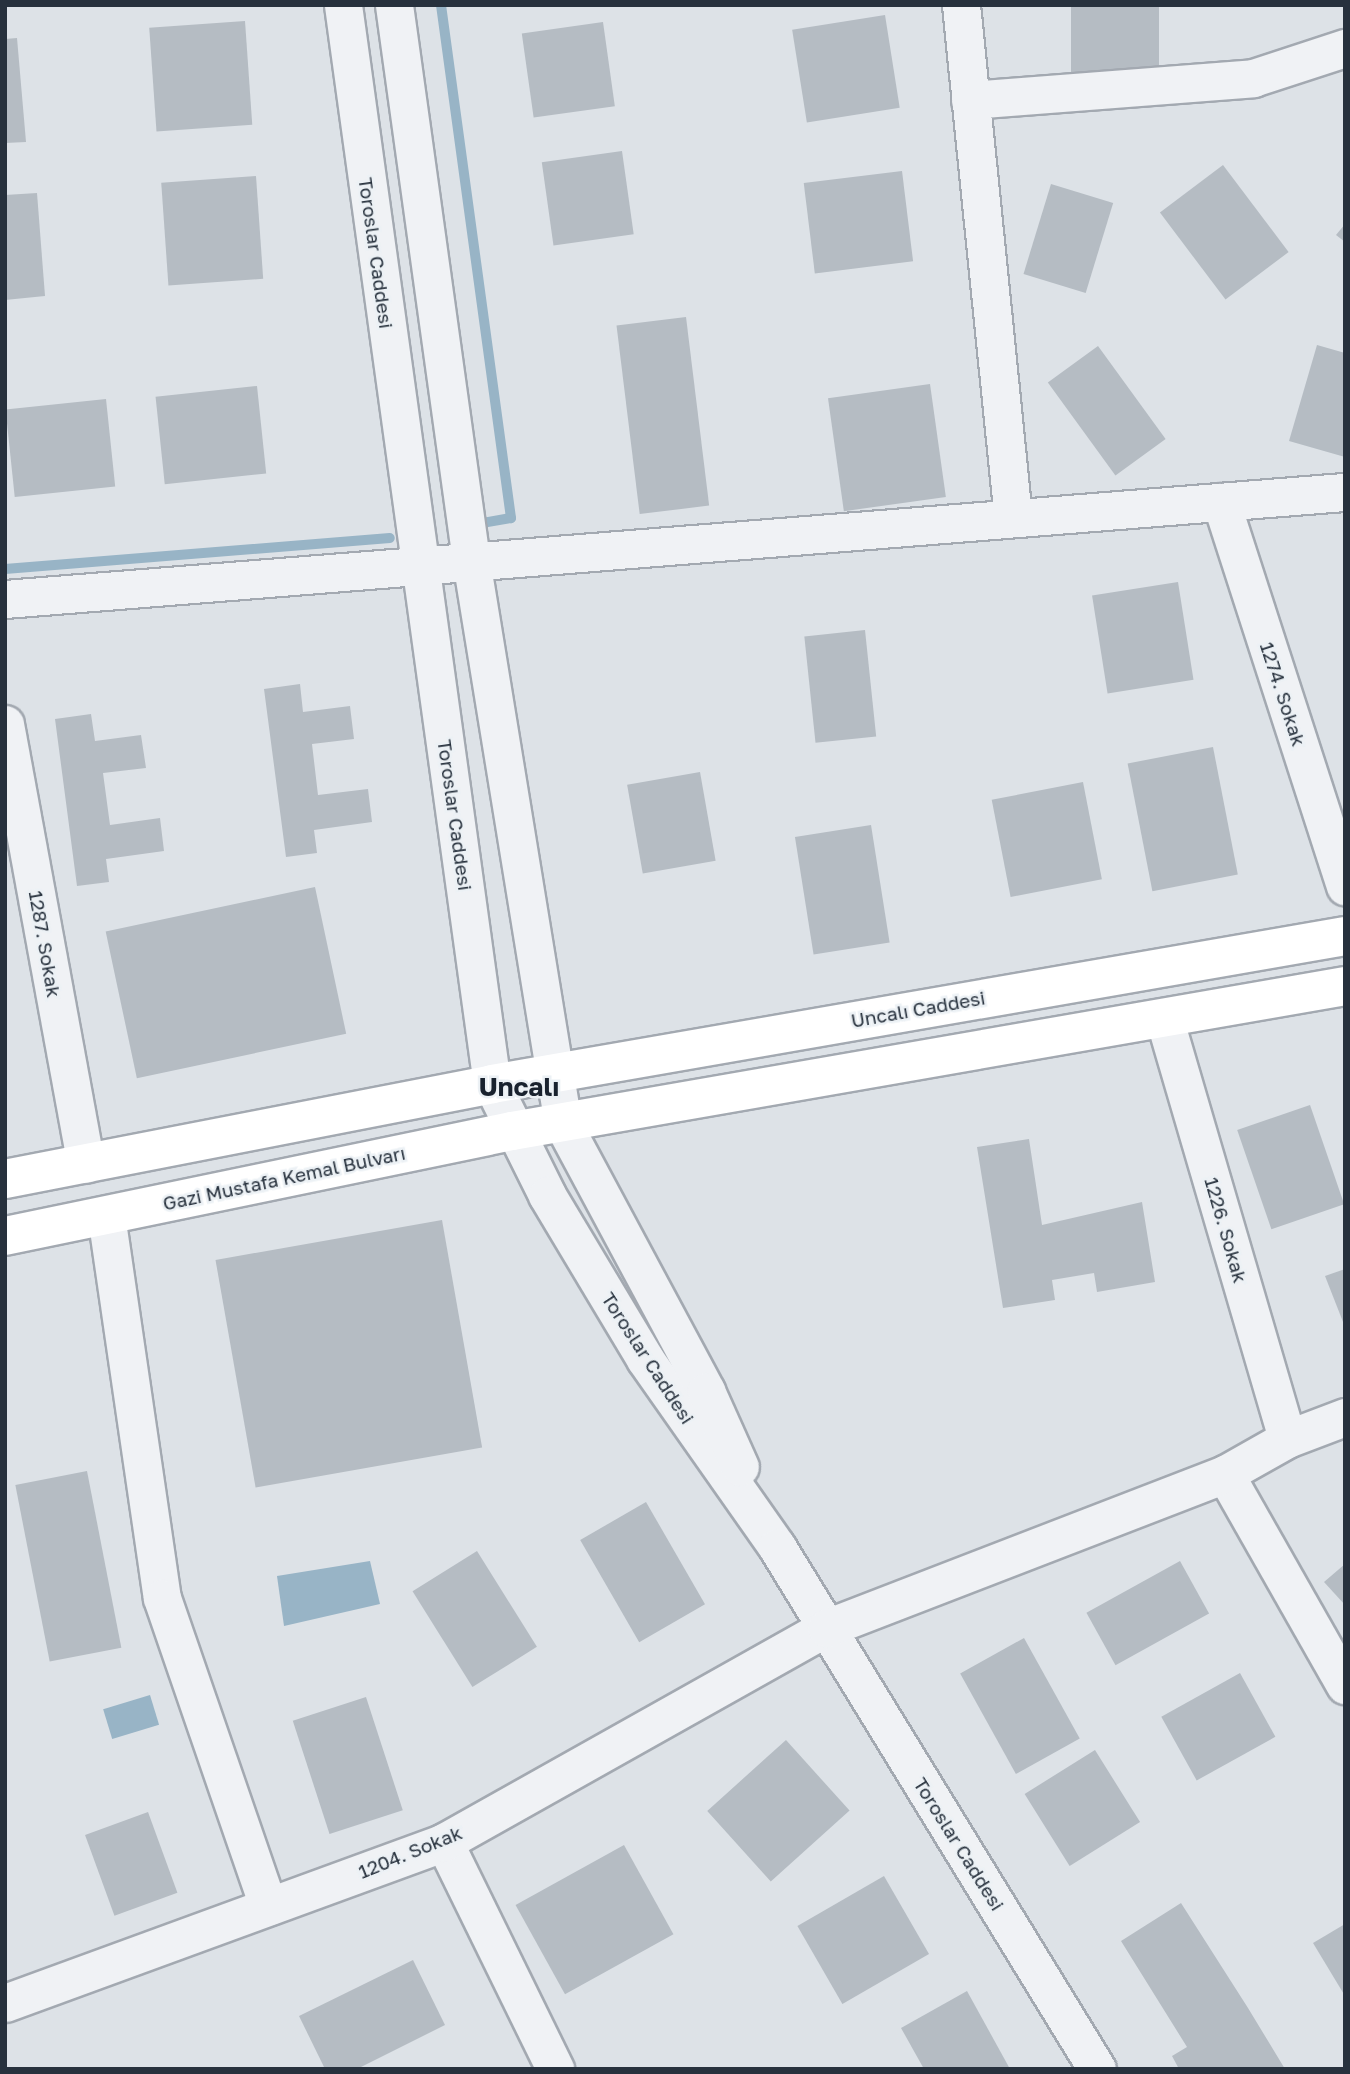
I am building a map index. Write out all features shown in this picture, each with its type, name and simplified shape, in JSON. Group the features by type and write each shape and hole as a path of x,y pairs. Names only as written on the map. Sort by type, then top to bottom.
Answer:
{"main road":[{"name":"Uncalı Caddesi","path":"492,1084 1345,936"},
{"path":"563,1125 1165,1021 1345,986"},
{"path":"5,1179 492,1084"},
{"name":"Gazi Mustafa Kemal Bulvarı","path":"5,1236 512,1131 563,1125"}],"street":[{"name":"Toroslar Caddesi","path":"343,5 418,565 492,1084 512,1131 645,1359 777,1547 1097,2069"},
{"name":"Toroslar Caddesi","path":"394,5 471,560 552,1073 563,1125 706,1391 777,1547"},
{"path":"961,5 1013,518"},
{"path":"970,100 1254,78 1345,48"},
{"path":"5,599 1345,492"},
{"name":"1274. Sokak","path":"1221,502 1345,886"},
{"name":"1287. Sokak","path":"5,724 86,1164"},
{"name":"1226. Sokak","path":"1165,1021 1287,1439"},
{"path":"106,1215 162,1598 268,1906"},
{"name":"1204. Sokak","path":"5,2003 444,1842 827,1628 1225,1474 1287,1439 1345,1417"},
{"path":"1225,1474 1345,1685"},
{"path":"444,1842 555,2069"}],"water":[{"path":"370,1561 380,1604 284,1626 277,1576"},
{"path":"150,1695 159,1725 112,1739 103,1709"}],"building":[{"path":"1071,5 1159,5 1159,73 1071,73"},
{"path":"885,15 900,108 807,123 792,30"},
{"path":"245,21 252,125 156,131 149,28"},
{"path":"603,22 615,106 534,118 522,33"},
{"path":"17,38 26,142 5,143 5,39"},
{"path":"622,151 634,234 553,245 542,162"},
{"path":"1223,165 1289,252 1226,300 1160,213"},
{"path":"902,171 913,261 815,273 804,183"},
{"path":"256,176 263,279 168,285 161,183"},
{"path":"1051,184 1113,203 1086,293 1024,274"},
{"path":"37,193 45,296 5,300 5,195"},
{"path":"1345,224 1345,242 1336,235"},
{"path":"686,317 709,506 640,514 617,326"},
{"path":"1317,345 1345,353 1345,457 1289,441"},
{"path":"1098,346 1166,439 1115,475 1048,382"},
{"path":"930,384 946,497 844,511 828,398"},
{"path":"257,386 266,474 165,484 156,397"},
{"path":"106,399 115,487 15,497 6,410"},
{"path":"1178,582 1193,680 1108,693 1092,596"},
{"path":"865,630 876,736 816,743 804,636"},
{"path":"300,684 303,712 350,706 354,739 312,744 318,795 368,789 372,822 314,830 317,853 286,857 264,689"},
{"path":"91,714 95,741 141,735 146,768 103,773 110,825 160,818 164,851 106,859 109,882 77,886 55,719"},
{"path":"1213,747 1238,875 1152,891 1128,764"},
{"path":"700,772 716,861 643,873 627,785"},
{"path":"1083,782 1102,879 1011,897 992,800"},
{"path":"871,825 890,943 814,955 795,837"},
{"path":"315,887 346,1034 137,1078 106,931"},
{"path":"1310,1105 1344,1204 1271,1229 1237,1130"},
{"path":"1029,1139 1042,1225 1142,1202 1155,1282 1097,1292 1094,1273 1052,1280 1055,1300 1003,1308 977,1147"},
{"path":"442,1220 482,1447 256,1487 215,1260"},
{"path":"1345,1269 1345,1327 1325,1276"},
{"path":"87,1471 121,1648 50,1662 15,1485"},
{"path":"646,1502 705,1604 639,1642 580,1540"},
{"path":"477,1551 537,1647 472,1687 413,1591"},
{"path":"1180,1561 1209,1613 1116,1665 1086,1613"},
{"path":"1345,1564 1345,1605 1324,1582"},
{"path":"1024,1638 1080,1739 1016,1774 960,1673"},
{"path":"1240,1673 1275,1737 1197,1780 1161,1717"},
{"path":"366,1697 403,1810 330,1834 293,1721"},
{"path":"786,1740 850,1811 771,1882 707,1811"},
{"path":"1095,1750 1140,1822 1070,1866 1025,1794"},
{"path":"148,1812 177,1893 114,1916 85,1835"},
{"path":"624,1845 673,1934 565,1994 516,1905"},
{"path":"884,1876 929,1954 842,2004 797,1926"},
{"path":"1181,1903 1285,2069 1179,2069 1172,2056 1187,2047 1121,1941"},
{"path":"1345,1924 1345,1996 1313,1943"},
{"path":"413,1960 445,2025 357,2069 325,2069 299,2016"},
{"path":"967,1991 1010,2069 924,2069 901,2028"}],"waterway":[{"path":"441,5 511,518 484,523"},
{"path":"5,569 390,538"}],"district":[{"name":"Uncalı","path":"519,1087"}]}
